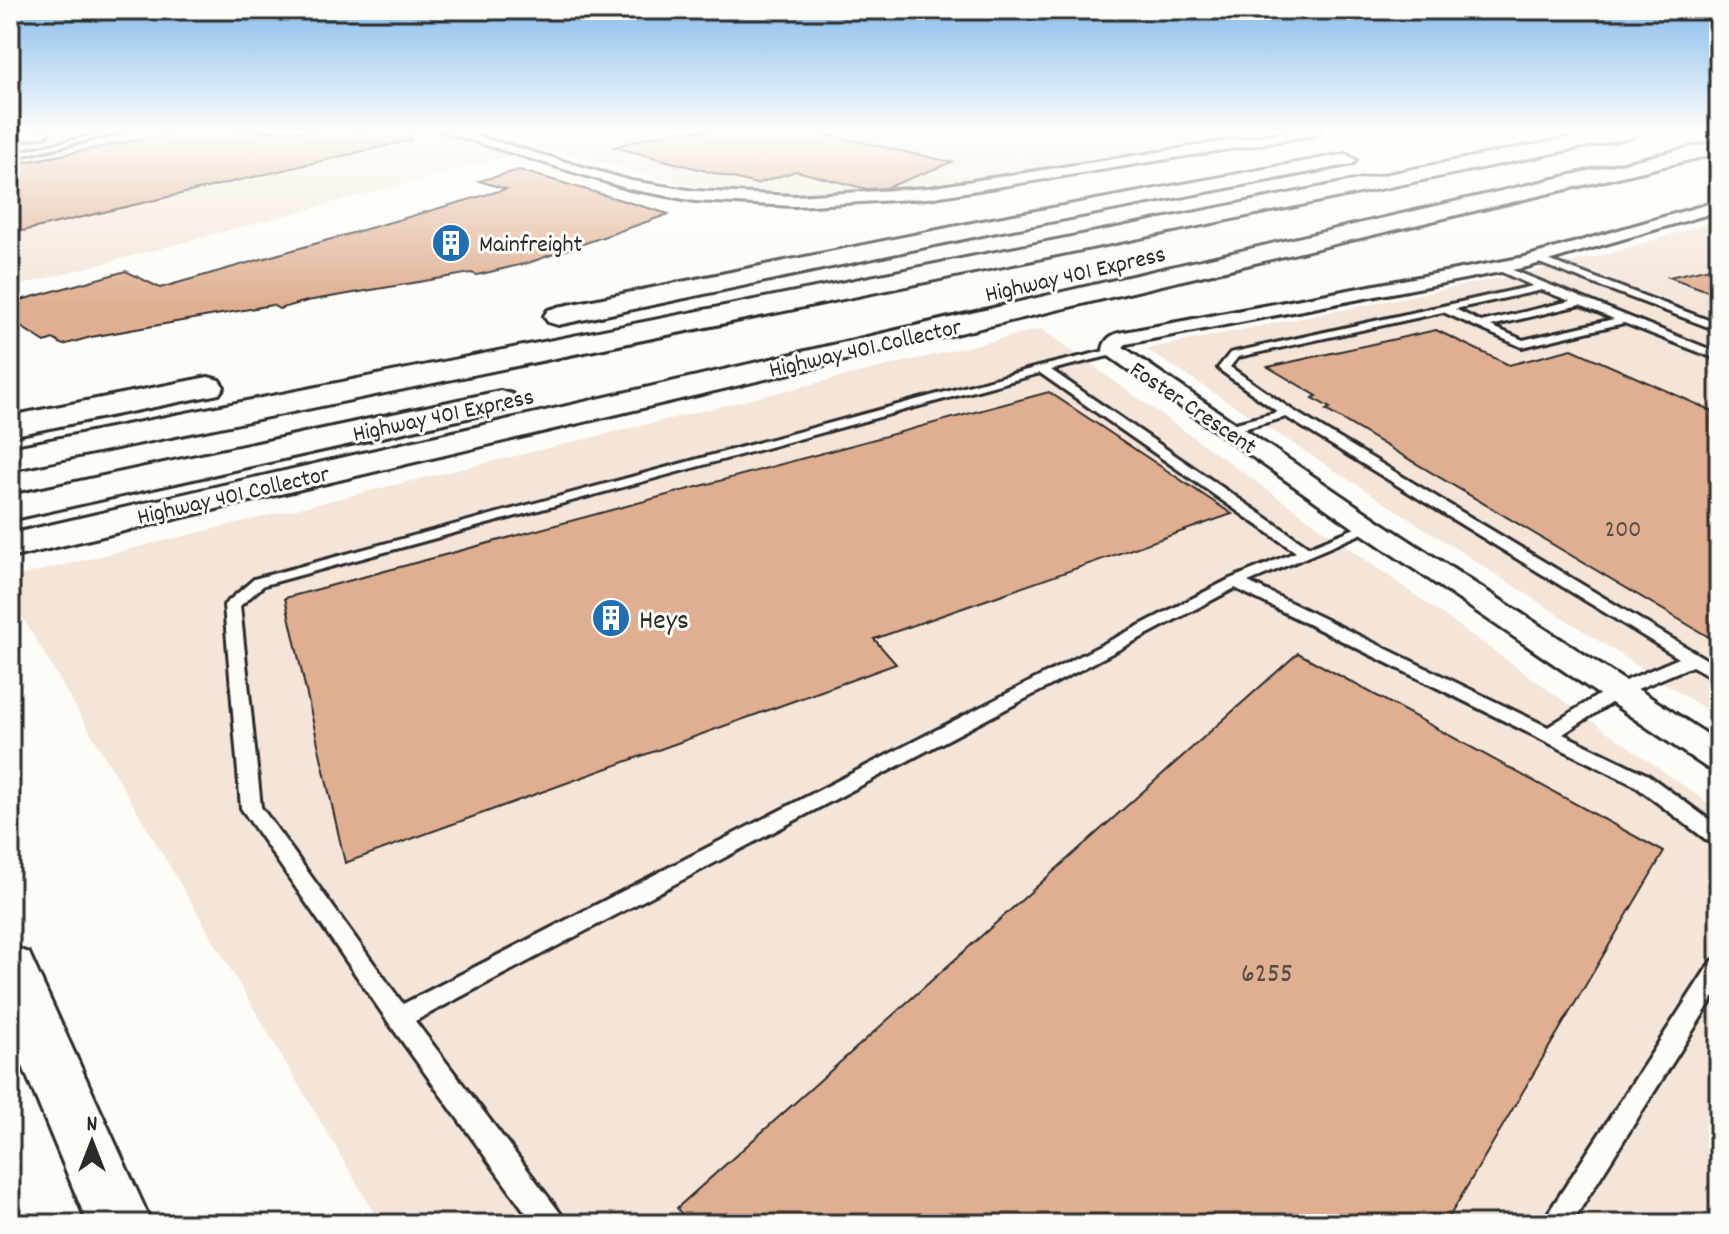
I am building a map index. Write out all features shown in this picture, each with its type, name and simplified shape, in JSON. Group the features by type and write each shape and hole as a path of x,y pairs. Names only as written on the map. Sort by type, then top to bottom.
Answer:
{"main road":[{"path":"1194,189 1007,223 529,324 1274,189"},
{"name":"Highway 401 Express","path":"10,459 1348,189"},
{"path":"1382,204 1453,189"},
{"name":"Highway 401 Collector","path":"10,546 1541,189"},
{"name":"Highway 401 Express","path":"10,508 1336,214"},
{"path":"10,426 237,381"}],"street":[{"path":"651,189 695,196 795,201 864,199 956,189"},
{"name":"Foster Crescent","path":"1719,206 1500,268 1119,339 1113,346 1113,352 1719,759"},
{"path":"10,969 120,1224"}],"lane":[{"path":"1537,259 1719,328"},
{"path":"1500,268 1719,357"},
{"path":"1543,287 1234,355 1224,368 1288,413 1719,675"},
{"path":"1480,325 1580,302"},
{"path":"1443,308 1522,344 1624,320"},
{"path":"551,1224 399,1018 251,808 232,605 259,582 1113,352"},
{"path":"1042,369 1308,553"},
{"path":"1228,429 1288,413"},
{"path":"399,1018 1235,582 1370,527"},
{"path":"1235,582 1641,780 1719,838"},
{"path":"1550,734 1617,691 1693,659"},
{"path":"1555,1224 1719,969"}],"shaded area":[{"path":"10,189 387,189 10,288"},
{"path":"712,189 903,189 824,194"},
{"path":"1719,220 1719,718 1146,349 1530,272 1608,254"},
{"path":"1041,329 1719,811 1719,1224 381,1224 10,596 10,578"}],"building":[{"path":"10,189 204,189 10,234"},
{"name":"Mainfreight","path":"506,189 582,189 669,214 528,263 477,275 471,273 307,301 279,309 272,305 91,337 63,345 53,339 45,342 10,320 10,303 126,271 160,288"},
{"path":"1719,266 1719,295 1669,277"},
{"path":"1436,330 1509,365 1572,349 1719,414 1719,643 1326,410 1330,408 1313,398 1317,396 1268,367"},
{"name":"Heys","path":"1049,392 1232,514 874,639 896,664 345,863 285,598"},
{"path":"1298,653 1664,852 1445,1224 689,1224 677,1208"}],"place":[{"name":"Mainfreight","path":"451,243"},
{"name":"Heys","path":"611,618"}]}
